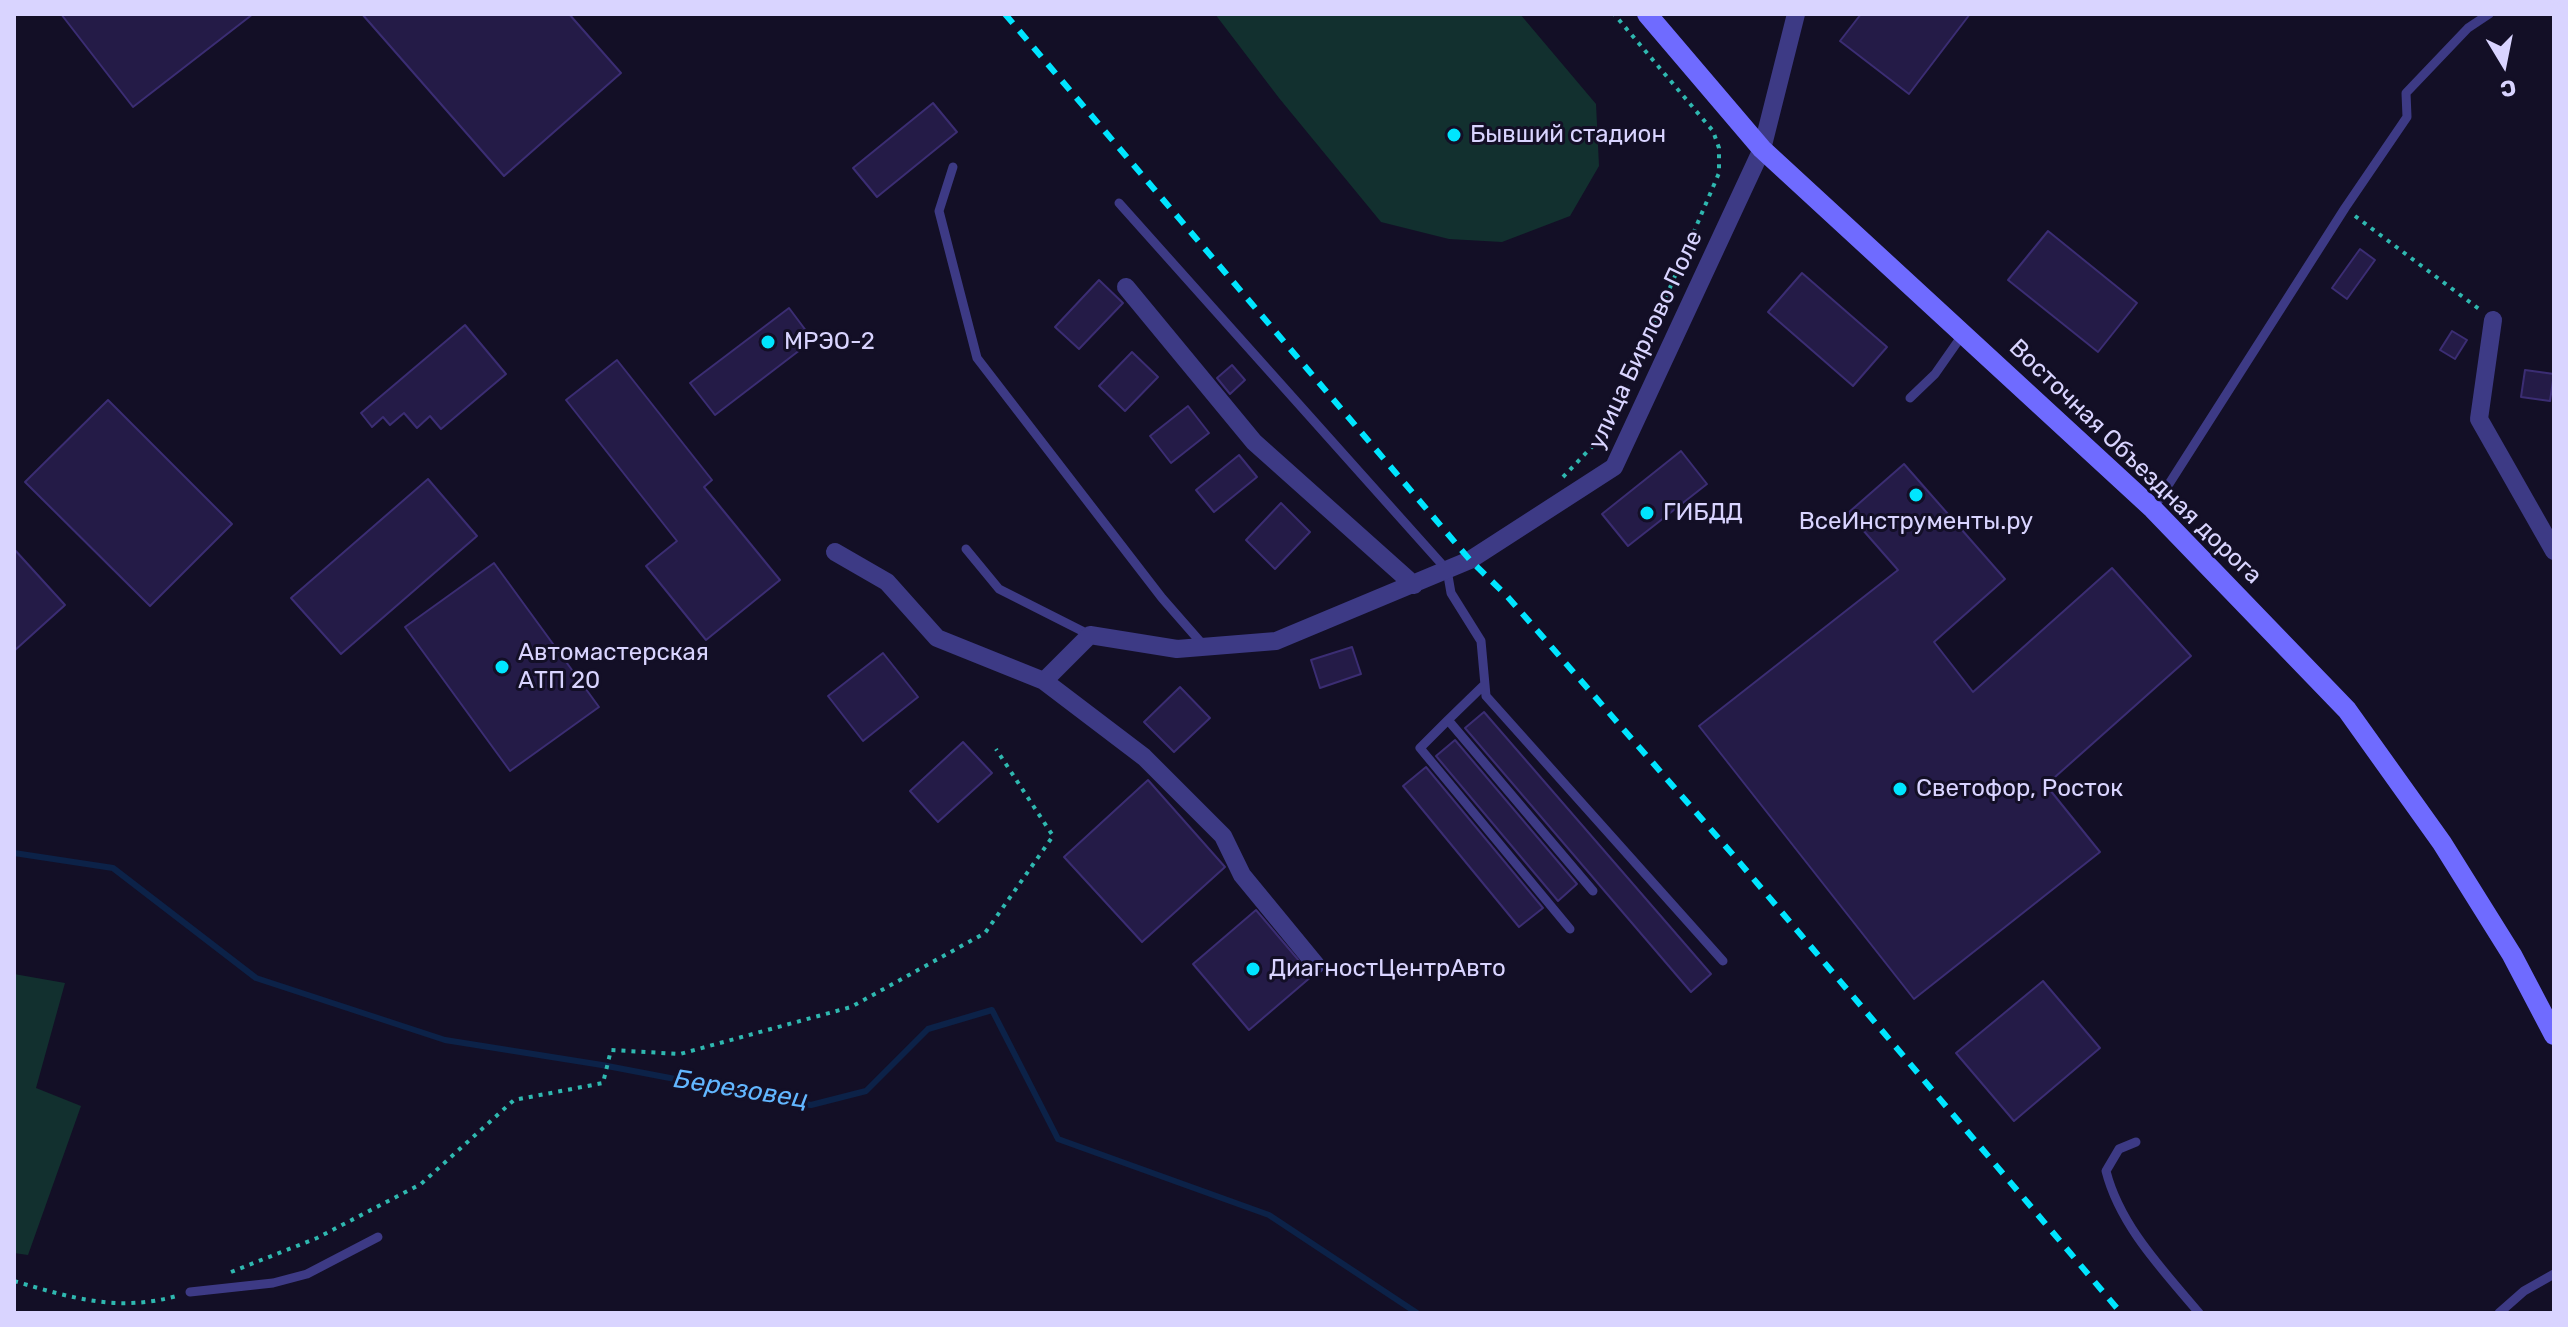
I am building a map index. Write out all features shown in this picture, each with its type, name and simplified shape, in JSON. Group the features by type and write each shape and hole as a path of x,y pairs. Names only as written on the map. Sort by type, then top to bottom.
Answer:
{"main road":[{"name":"Восточная Объездная дорога","path":"1647,14 1762,149 2153,509 2347,710 2442,843 2512,955 2554,1035"}],"street":[{"name":"улица Бирлово Поле","path":"1090,635 1177,649 1276,641 1470,560 1614,467 1762,149 1796,14"},
{"path":"1126,287 1254,442 1414,585"},
{"path":"2493,320 2479,419 2554,551"},
{"path":"835,552 887,582 937,638 1044,681 1144,757 1223,836 1242,875 1316,965"},
{"path":"1044,681 1090,635"}],"lane":[{"path":"2153,509 2345,208 2407,117 2406,93 2468,28 2489,14"},
{"path":"953,167 939,211 977,358 1162,598 1206,648"},
{"path":"1119,203 1447,570 1451,593 1481,641 1486,696 1723,961"},
{"path":"1910,398 1935,374 1963,334"},
{"path":"966,549 999,589 1090,635"},
{"path":"1483,686 1420,748 1570,929"},
{"path":"1448,720 1593,891"},
{"path":"2136,1142 2119,1149 2106,1171 2112,1193 2145,1248 2199,1313"},
{"path":"190,1292 273,1283 307,1274 378,1237"},
{"path":"2499,1313 2524,1291 2554,1274"}],"path":[{"path":"1561,478 1610,428 1719,173 1719,148 1713,131 1614,14"},
{"path":"2345,208 2493,320"},
{"path":"231,1273 317,1238 421,1184 514,1100 603,1083 611,1050 680,1054 851,1007 985,933 1053,836 996,749"},
{"path":"14,1281 105,1303 128,1305 161,1301 190,1292"}],"green space":[{"name":"Бывший стадион","path":"1215,14 1520,14 1596,104 1599,166 1570,216 1502,242 1449,239 1381,222"},
{"path":"14,974 65,983 36,1088 81,1106 28,1255 14,1253"}],"building":[{"path":"61,14 253,14 133,107"},
{"path":"362,14 569,14 621,73 504,176"},
{"path":"1861,14 1970,14 1909,94 1840,41"},
{"path":"933,103 957,132 877,197 853,168"},
{"path":"2048,231 2137,303 2098,352 2008,280"},
{"path":"2360,249 2375,260 2347,299 2332,288"},
{"path":"1802,273 1887,347 1853,386 1768,312"},
{"path":"1099,280 1123,303 1079,349 1055,327"},
{"path":"789,308 813,340 715,415 690,383"},
{"path":"465,325 506,374 441,429 430,416 417,428 404,413 390,425 383,417 372,427 361,413"},
{"path":"2452,331 2467,340 2455,359 2440,350"},
{"path":"1132,352 1158,377 1125,411 1099,386"},
{"path":"617,360 712,480 704,487 780,580 706,640 646,566 677,541 566,400"},
{"path":"1232,365 1245,380 1230,394 1217,378"},
{"path":"2525,370 2554,374 2550,401 2521,397"},
{"path":"108,400 232,524 150,606 25,482"},
{"path":"1188,406 1209,433 1171,463 1150,436"},
{"path":"1681,451 1707,484 1628,546 1602,514"},
{"path":"1239,455 1257,477 1214,512 1196,490"},
{"name":"Светофор, Росток","path":"1904,464 2005,579 1934,642 1973,692 2112,568 2191,656 2046,785 2100,852 1914,999 1699,726 1898,570 1848,513"},
{"path":"428,479 477,536 341,654 291,598"},
{"path":"1281,503 1310,532 1275,569 1246,540"},
{"path":"14,549 65,605 14,651"},
{"name":"Автомастерская АТП 20","path":"494,563 599,707 510,771 405,627"},
{"path":"1352,647 1361,674 1320,688 1311,660"},
{"path":"883,653 918,697 863,741 828,696"},
{"path":"1180,687 1210,718 1174,752 1144,722"},
{"path":"1484,712 1711,974 1691,992 1465,728"},
{"path":"1455,740 1577,884 1558,901 1436,756"},
{"path":"963,742 992,773 938,822 910,791"},
{"path":"1426,767 1543,908 1519,927 1403,786"},
{"path":"1148,780 1225,867 1142,942 1064,857"},
{"name":"ДиагностЦентрАвто","path":"1256,910 1312,976 1249,1030 1193,964"},
{"path":"2043,981 2100,1048 2014,1121 1956,1053"}],"waterway":[{"name":"Березовец","path":"14,853 113,868 256,978 445,1040 602,1065 811,1105 866,1091 928,1029 992,1010 1058,1139 1269,1215 1417,1313"}],"railway":[{"path":"1005,14 1470,560 1507,596 1735,857 2121,1313"}],"place":[{"name":"Бывший стадион","path":"1454,135"},
{"name":"МРЭО-2","path":"768,342"},
{"name":"ВсеИнструменты.ру","path":"1916,495"},
{"name":"ГИБДД","path":"1647,513"},
{"name":"Автомастерская АТП 20","path":"502,667"},
{"name":"Светофор, Росток","path":"1900,789"},
{"name":"ДиагностЦентрАвто","path":"1253,969"}]}
